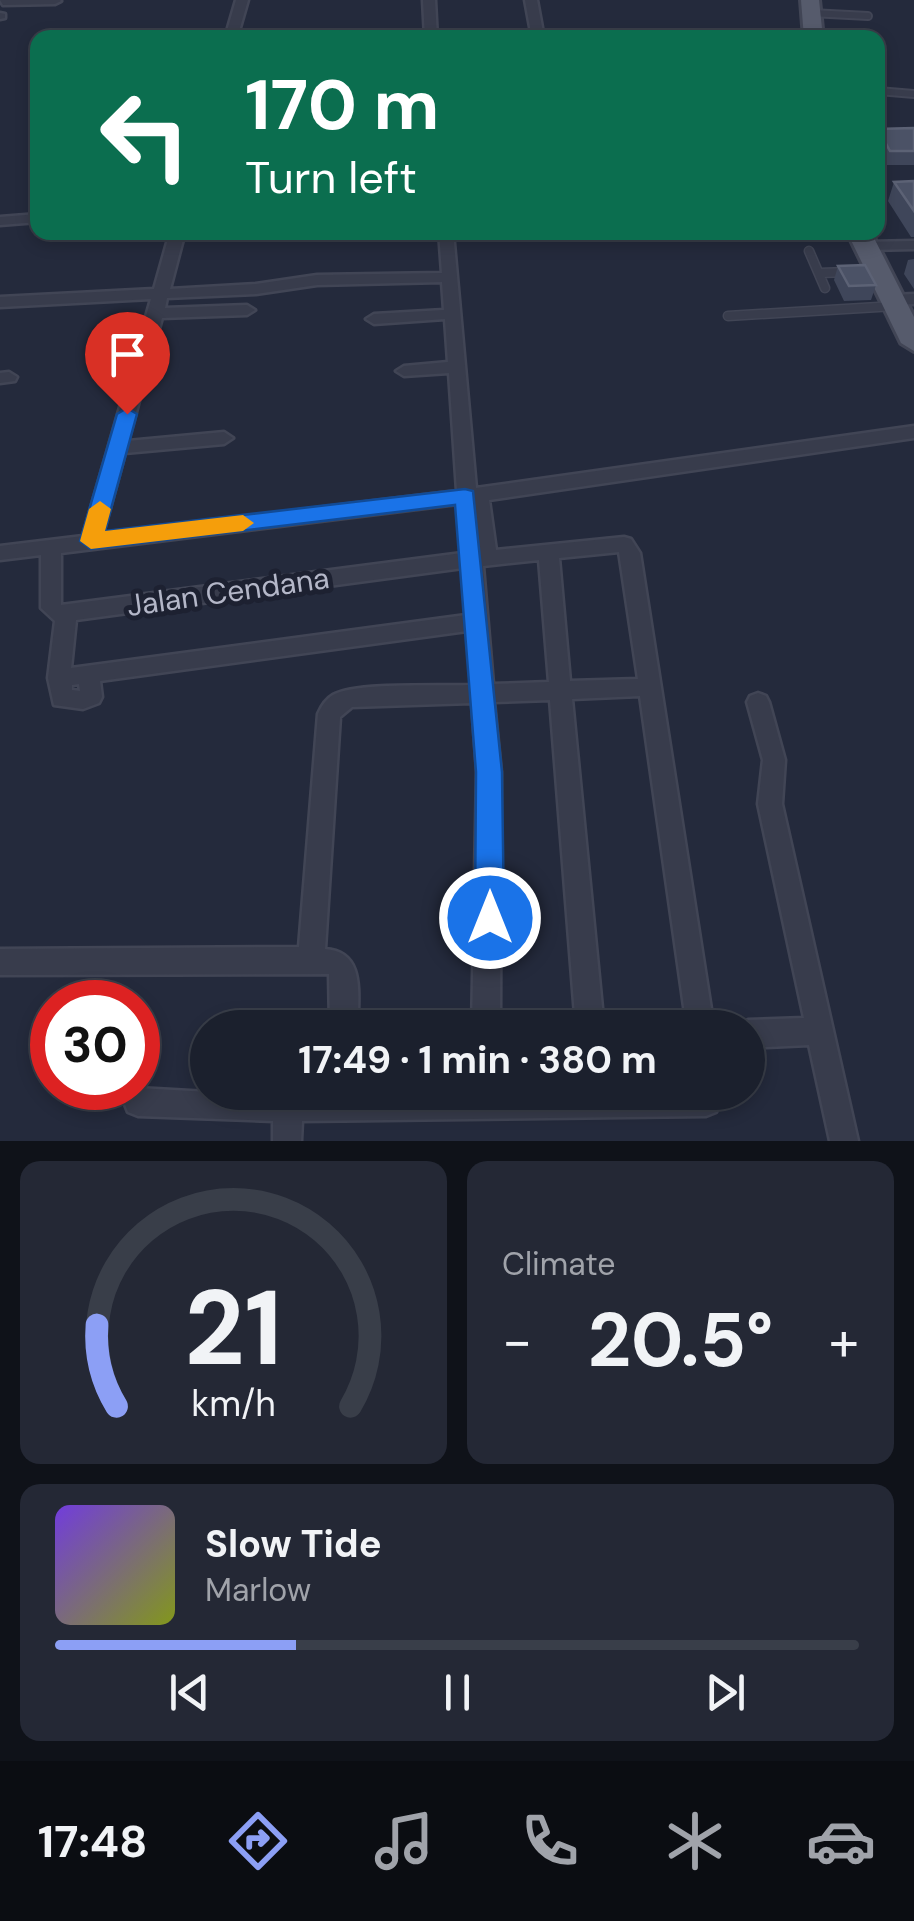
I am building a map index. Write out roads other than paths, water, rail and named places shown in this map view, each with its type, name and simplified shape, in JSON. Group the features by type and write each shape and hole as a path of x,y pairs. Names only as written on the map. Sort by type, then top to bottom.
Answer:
{"main road":[{"path":"863,240 879,272 901,302 914,343"}],"street":[{"path":"233,30 242,0"},
{"path":"429,0 431,30"},
{"path":"531,0 537,30"},
{"path":"0,16 4,1 55,1"},
{"path":"0,220 30,218"},
{"path":"91,541 176,240"},
{"path":"447,240 456,367 478,559 475,622 489,772 486,1010"},
{"path":"872,240 914,245"},
{"path":"0,302 256,289 318,280 449,277"},
{"path":"155,313 247,310"},
{"path":"374,319 452,314"},
{"path":"404,371 456,367"},
{"path":"0,553 472,496 914,432"},
{"path":"117,448 224,438"},
{"name":"Jalan Cendana","path":"66,614 618,543 628,548 652,687"},
{"path":"51,546 51,608 53,613 66,614 59,678 62,699 83,700 93,692 89,674 475,622"},
{"path":"548,552 588,1010"},
{"path":"312,960 329,714 340,702 352,698 652,687 698,1010"},
{"path":"758,702 774,760 770,804 844,1141"},
{"path":"0,962 334,962 344,970 344,1010"},
{"path":"765,1034 820,1031"},
{"path":"160,1103 190,1104"},
{"path":"288,1110 288,1141"}],"lane":[{"path":"811,6 868,16"},
{"path":"885,92 914,94"},
{"path":"809,251 825,288"},
{"path":"820,273 879,272"},
{"path":"728,316 901,302"}]}
